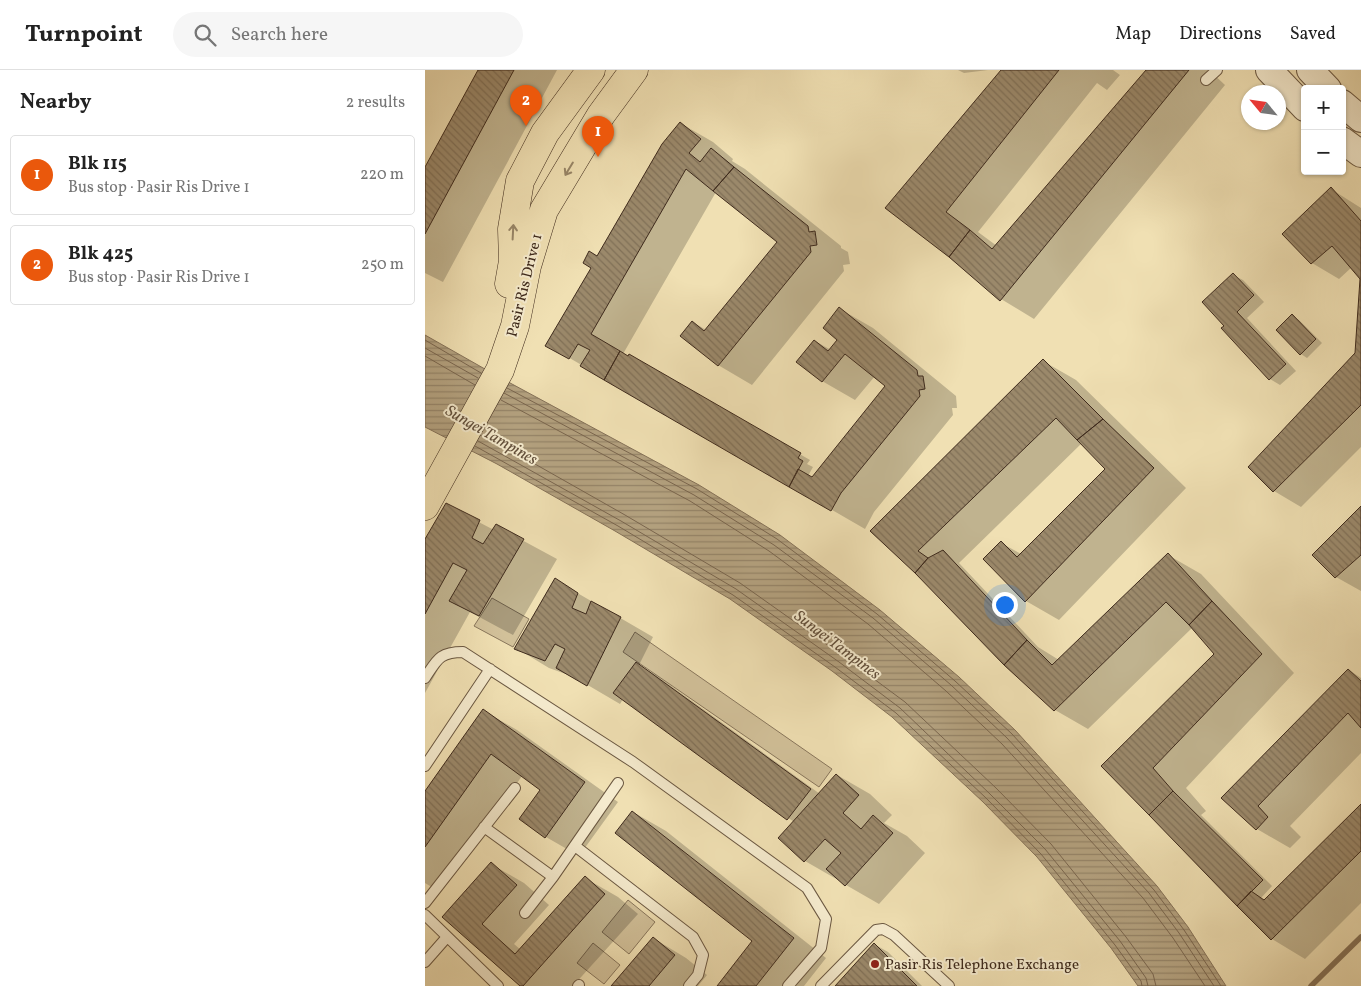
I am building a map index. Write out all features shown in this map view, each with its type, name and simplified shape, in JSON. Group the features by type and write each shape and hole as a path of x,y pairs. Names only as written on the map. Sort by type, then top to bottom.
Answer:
{"main road":[{"name":"Pasir Ris Drive 1","path":"496,368 513,261 512,229 520,181 545,133 591,70"},
{"name":"Pasir Ris Drive 1","path":"425,506 446,458 496,368 515,326 527,266 544,210 601,115 634,70"},
{"name":"Pasir Ris Drive 1","path":"425,483 446,458"}],"street":[{"path":"1269,70 1301,104"},
{"path":"1346,106 1361,119"},
{"path":"1346,143 1361,154"}],"lane":[{"path":"1206,80 1217,70"},
{"path":"425,678 438,658 449,652 463,652 633,762 807,888 826,919 821,948 788,986"},
{"path":"425,766 489,669"},
{"path":"525,913 553,877 618,783"},
{"path":"425,903 515,788"},
{"path":"484,827 553,877"},
{"path":"575,846 693,937 703,955 698,975 689,986"},
{"path":"425,915 498,986"},
{"path":"821,986 876,930 883,929 894,935 949,986"},
{"path":"425,962 447,937"}],"shaded area":[{"path":"492,598 529,619 513,647 474,626"},
{"path":"635,632 832,769 819,787 623,652"},
{"path":"628,900 655,922 629,954 602,932"},
{"path":"593,943 620,965 604,984 577,963"}],"water":[{"name":"Sungei Tampines","path":"425,335 699,485 780,535 880,610 959,677 1015,730 1157,886 1188,927 1226,986 1138,986 1111,948 1037,857 983,802 892,717 832,671 730,599 497,464 425,427"}],"building":[{"path":"478,70 514,70 425,234 425,167"},
{"path":"1001,70 1059,70 946,212 970,230 949,257 885,208"},
{"path":"1146,70 1189,70 1000,301 949,257 970,230 992,249"},
{"path":"680,122 701,139 689,153 700,162 711,148 734,167 713,191 686,169 591,334 620,351 604,380 580,366 590,350 578,344 569,359 545,346 591,268 583,263 589,251 597,256 662,144"},
{"path":"734,167 808,226 809,232 815,231 817,245 810,246 811,252 718,366 680,336 692,321 704,331 777,242 713,191"},
{"path":"1331,187 1361,221 1361,405 1273,492 1248,467 1355,353 1360,279 1332,246 1311,264 1282,234"},
{"path":"1233,273 1254,295 1237,312 1286,364 1269,380 1221,328 1224,326 1202,302"},
{"path":"839,307 917,370 918,376 923,376 925,389 919,390 920,396 841,493 831,511 789,487 798,469 812,477 885,386 845,354 822,382 796,362 814,340 828,351 837,340 823,328"},
{"path":"1292,314 1316,339 1300,355 1276,330"},
{"path":"620,351 628,356 629,354 801,453 798,458 803,461 789,487 604,380"},
{"path":"1043,359 1103,419 1077,440 1056,418 918,551 928,558 915,573 870,531"},
{"path":"1103,419 1154,468 1025,602 983,559 1001,541 1017,557 1105,469 1077,440"},
{"path":"446,503 480,520 472,538 483,544 496,524 524,539 479,616 449,601 467,570 453,563 425,614 425,539"},
{"path":"1361,506 1361,555 1335,578 1312,555"},
{"path":"943,550 1027,640 1004,665 915,573 928,558"},
{"path":"1168,553 1212,601 1189,625 1166,602 1054,711 1004,665 1027,640 1052,665"},
{"path":"555,578 578,593 572,608 586,614 591,601 621,617 587,686 556,668 565,649 555,644 545,661 514,649"},
{"path":"1212,601 1262,654 1153,768 1173,791 1149,815 1101,766 1214,654 1189,625"},
{"path":"636,662 811,789 787,820 613,693"},
{"path":"1348,669 1361,681 1361,728 1348,713 1258,806 1268,817 1256,830 1221,798"},
{"path":"483,709 585,782 545,838 519,819 540,790 491,754 425,847 425,791"},
{"path":"836,774 859,795 843,813 861,829 873,815 893,833 845,886 826,869 841,853 825,839 804,862 778,838"},
{"path":"1173,791 1263,880 1237,906 1149,815"},
{"path":"1361,804 1361,851 1271,940 1237,906 1251,891 1264,900"},
{"path":"632,811 794,938 756,986 717,986 752,941 615,833"},
{"path":"491,862 517,885 482,924 515,954 585,876 605,894 523,986 520,986 442,917"},
{"path":"653,937 675,955 649,986 611,986"},
{"name":"Pasir Ris Telephone Exchange","path":"874,943 917,986 835,986"}],"waterway":[{"path":"1311,986 1361,937"}],"place":[{"name":"Blk 425","path":"526,126"},
{"name":"Blk 115","path":"598,157"},
{"name":"Pasir Ris Telephone Exchange","path":"875,964"}]}
